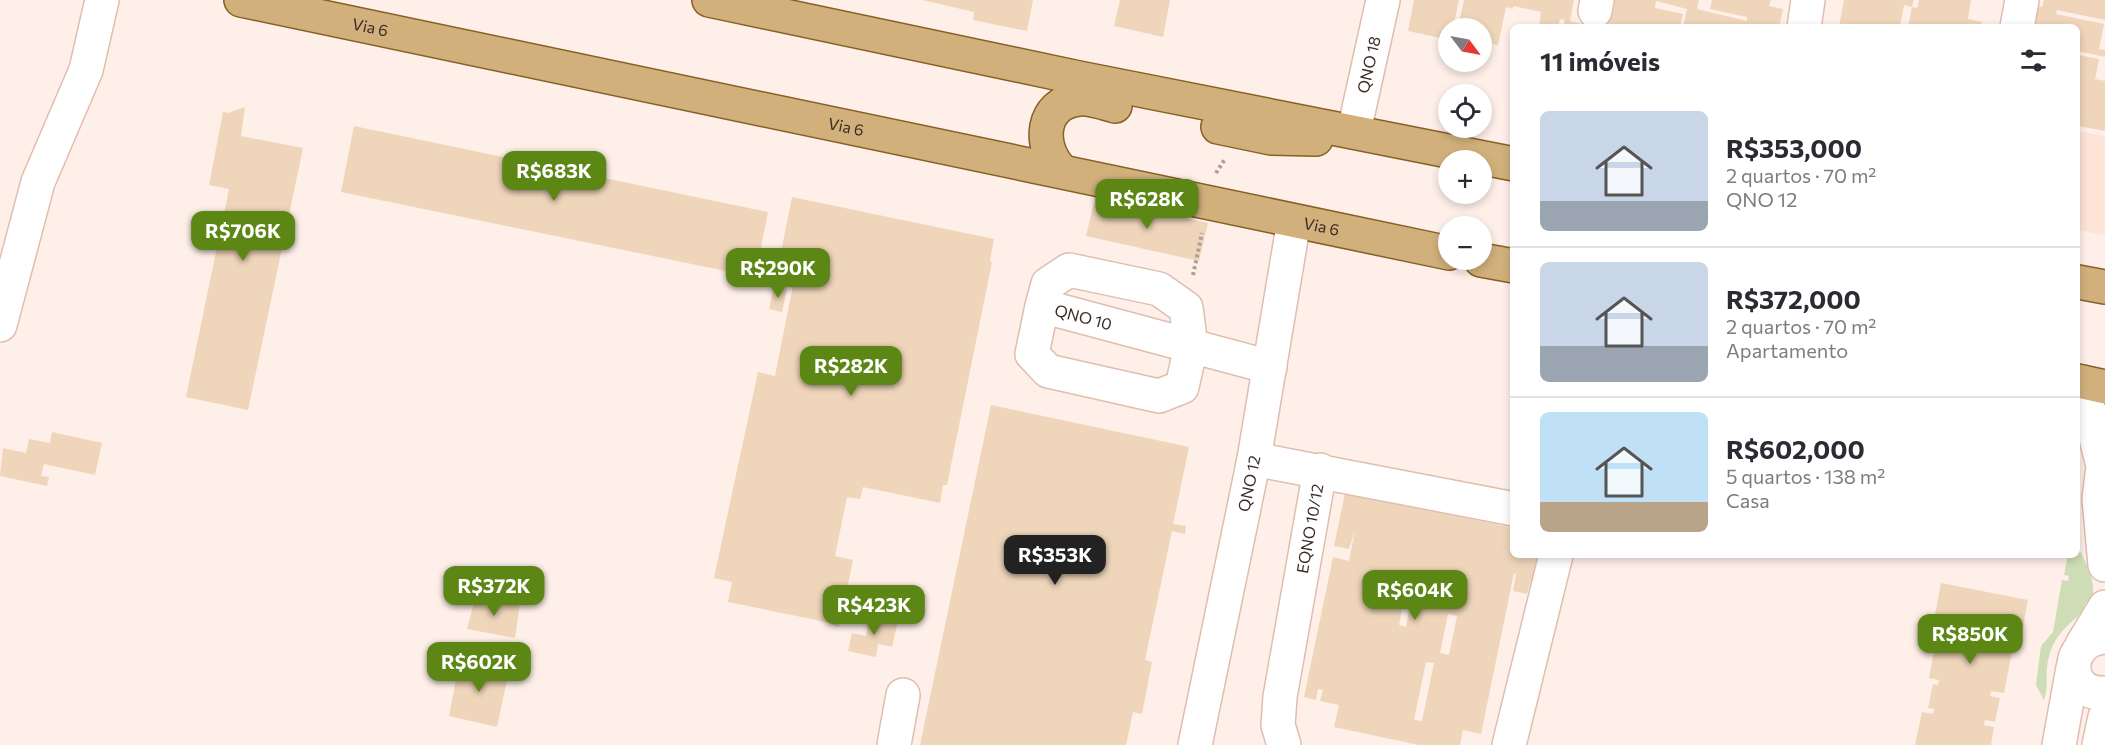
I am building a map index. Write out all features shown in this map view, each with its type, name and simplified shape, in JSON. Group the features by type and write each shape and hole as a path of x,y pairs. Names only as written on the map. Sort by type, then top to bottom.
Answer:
{"main road":[{"name":"Via 6","path":"241,0 1438,251"},
{"path":"709,0 1079,78 1510,163"},
{"path":"1061,170 1052,160 1046,148 1047,123 1062,106 1082,99 1271,138 1410,142"},
{"path":"1492,262 1510,265"},
{"path":"2080,282 2105,287"}],"street":[{"path":"0,325 39,182 86,70 102,0"},
{"name":"QNO 18","path":"1354,131 1383,0"},
{"path":"1805,24 1809,0"},
{"path":"2018,24 2022,0"},
{"name":"QNO 12","path":"1195,745 1254,459 1294,222"},
{"path":"1042,306 1048,284 1069,270 1159,289 1186,308 1191,346"},
{"name":"QNO 10","path":"1191,346 1182,387 1159,396 1048,372 1032,354 1042,306 1270,367"},
{"path":"2089,376 2103,466 2099,499 2105,565"},
{"path":"1254,459 1320,470"},
{"name":"EQNO 10/12","path":"1284,745 1278,725 1280,697 1320,470 1510,508"},
{"path":"1509,745 1555,558"},
{"path":"2103,720 2097,693 2085,689 2077,679 2105,607"},
{"path":"2059,745 2087,650"},
{"path":"894,745 903,695"}],"shaded area":[{"path":"2080,131 2105,136 2105,235 2080,230"}],"green space":[{"path":"2080,551 2090,574 2093,596 2091,604 2087,602 2084,606 2088,608 2066,627 2055,641 2047,668 2044,700 2036,685 2041,646 2053,632 2062,580 2068,581 2069,576 2064,575 2067,558 2080,558"}],"building":[{"path":"922,0 1033,0 1027,31 973,20 974,12"},
{"path":"1120,0 1170,0 1163,37 1114,26"},
{"path":"1414,0 1459,0 1455,18 1438,18 1438,38 1408,31"},
{"path":"1464,0 1574,0 1570,21 1582,24 1564,24 1565,20 1560,19 1559,24 1539,24 1541,12 1513,6 1513,9 1506,7 1498,45 1492,44 1492,18 1460,18"},
{"path":"1610,0 1699,0 1697,9 1747,21 1747,17 1710,9 1712,0 1771,0 1769,6 1783,9 1780,24 1684,24 1687,9 1656,1 1655,8 1683,14 1681,24 1606,24"},
{"path":"1844,0 1914,0 1912,7 1904,5 1901,24 1840,24"},
{"path":"1919,0 1971,0 1968,19 1982,22 1982,24 1909,24 1912,7 1917,8"},
{"path":"2044,0 2105,0 2105,20 2057,10 2056,14 2104,24 2099,49 2105,50 2105,57 2080,51 2080,24 2035,24 2038,6 2042,7"},
{"path":"2080,55 2099,59 2095,79 2105,81 2105,131 2080,126"},
{"path":"245,107 241,136 303,148 248,410 186,397 229,189 209,185 223,112 228,113"},
{"path":"354,126 768,212 755,277 341,192"},
{"path":"792,197 994,239 990,261 992,262 947,485 943,485 940,503 863,487 860,499 847,497 835,556 853,560 839,627 821,621 728,602 732,582 714,578 758,372 775,376 796,270 778,267"},
{"path":"1095,199 1208,223 1199,261 1086,236"},
{"path":"774,287 787,289 782,312 769,309"},
{"path":"991,405 1189,447 1173,524 1186,526 1185,534 1172,531 1145,660 1152,662 1142,714 1133,712 1126,745 920,745"},
{"path":"52,432 102,443 95,475 44,464 41,476 49,477 47,486 0,476 3,448 26,453 29,439 50,443"},
{"path":"1345,493 1510,527 1510,558 1550,558 1545,582 1531,580 1527,594 1513,591 1516,574 1514,573 1481,734 1463,730 1460,745 1419,745 1334,727 1339,705 1320,701 1323,690 1318,689 1316,700 1304,697 1333,557 1349,561 1355,530 1349,549 1334,546","holes":["1456,577 1465,579 1460,603 1451,601","1405,594 1412,595 1406,627 1399,625","1448,614 1457,616 1449,655 1440,653","1426,662 1434,663 1422,721 1414,720"]},
{"path":"1941,583 2028,600 2021,636 2005,634 2004,639 2014,641 2004,693 1991,691 1990,696 2000,698 1995,722 1985,720 1984,725 1994,727 1991,745 1915,745 1922,712 1933,714 1934,709 1928,708 1933,684 1938,685 1939,680 1929,678 1939,625 1949,626 1949,622 1934,620"},
{"path":"476,595 520,603 515,638 467,629"},
{"path":"870,615 898,620 892,647 878,644 876,657 848,651 852,633 866,636"},
{"path":"460,659 509,670 497,727 449,716"}]}
